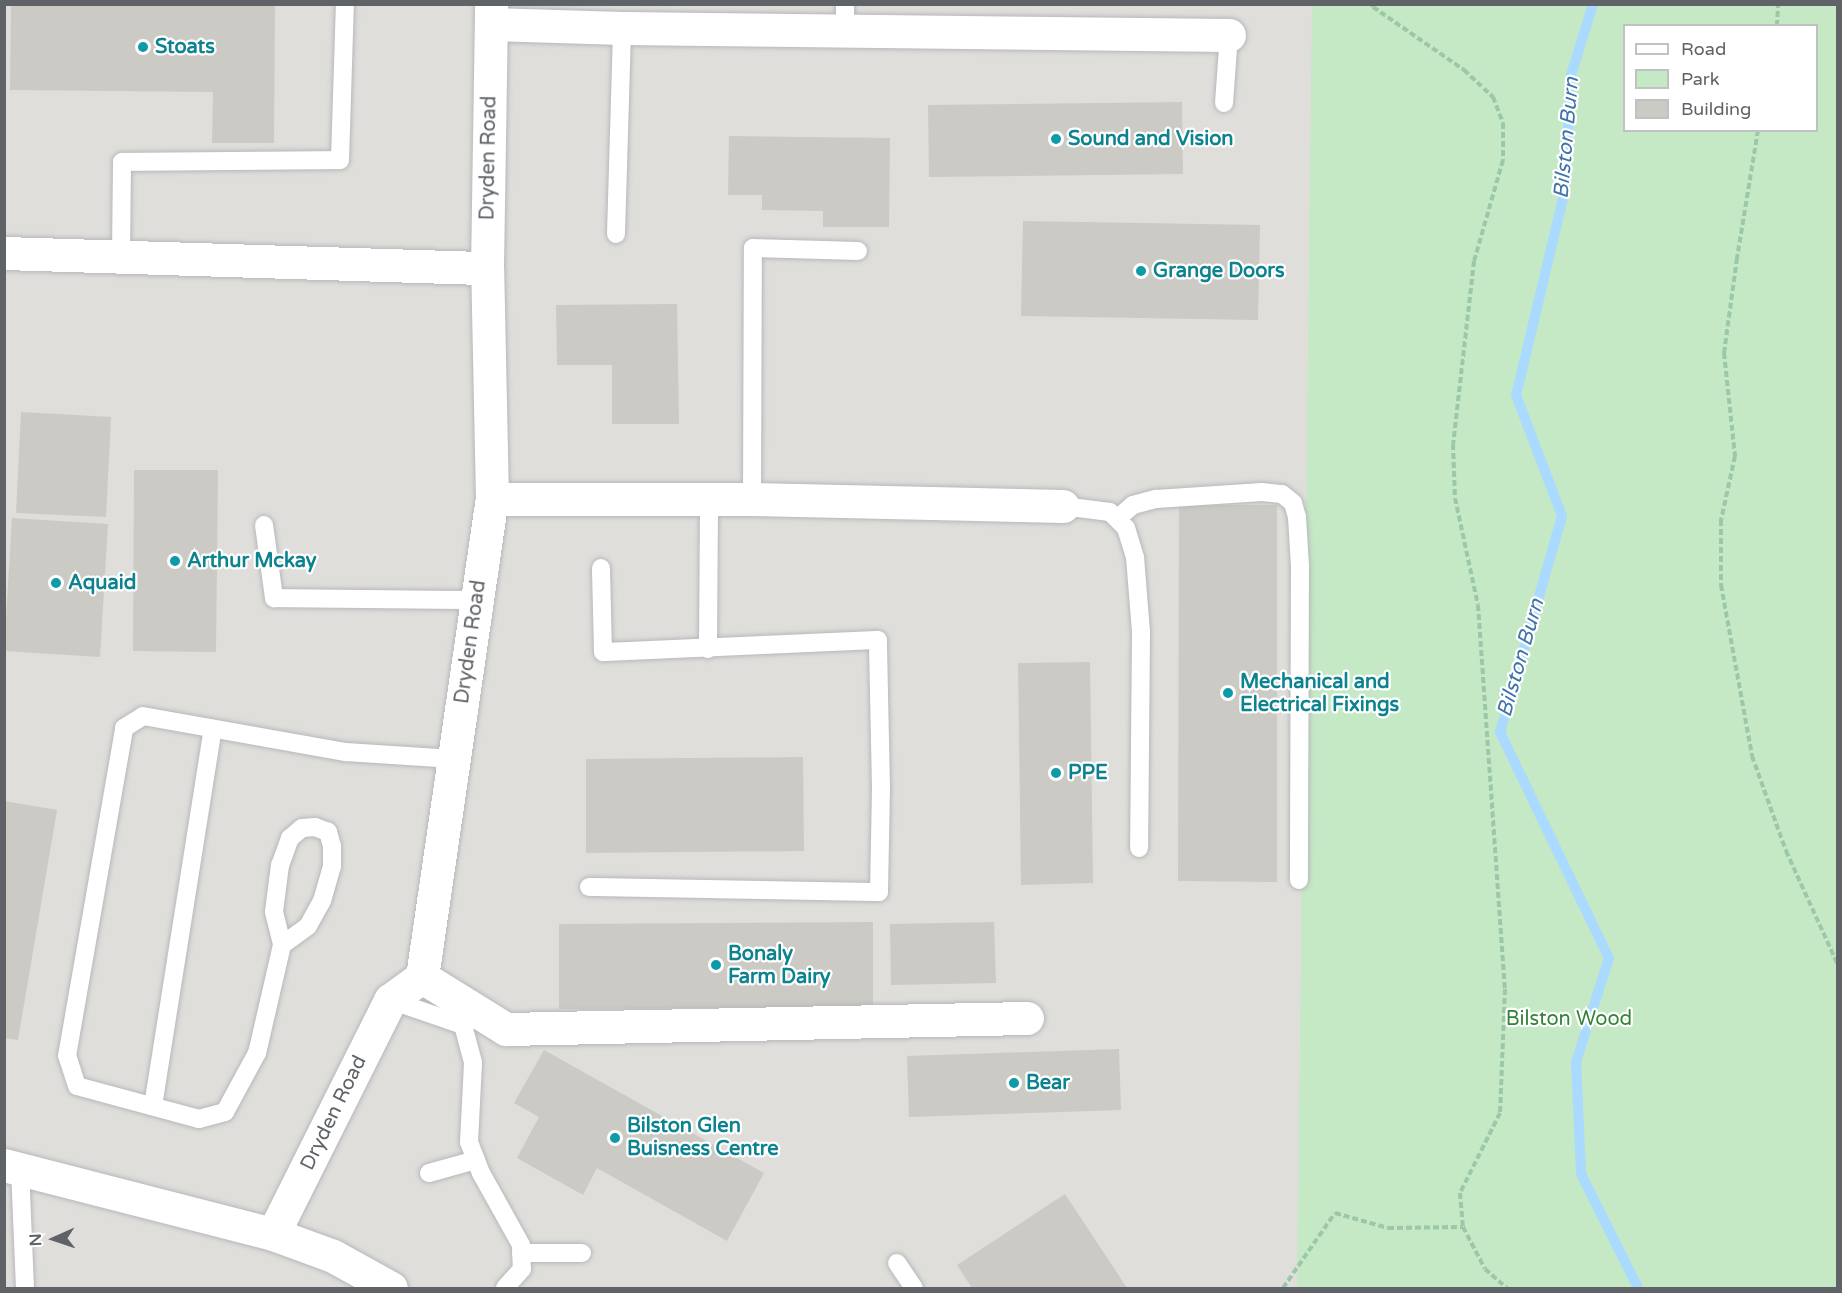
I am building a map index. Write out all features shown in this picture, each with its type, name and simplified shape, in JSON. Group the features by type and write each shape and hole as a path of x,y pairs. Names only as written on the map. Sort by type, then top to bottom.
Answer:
{"street":[{"path":"491,14 622,28 845,18 1229,35"},
{"name":"Dryden Road","path":"273,1234 390,1000 422,977 492,499 487,268 491,14"},
{"path":"4,253 487,268"},
{"path":"492,499 709,498 1063,506"},
{"path":"422,977 506,1029 1027,1018"},
{"path":"12,1167 273,1234 333,1256 391,1288"}],"lane":[{"path":"122,256 122,162 340,160 345,4"},
{"path":"616,234 622,28"},
{"path":"1224,103 1229,35"},
{"path":"752,499 753,248 858,251"},
{"path":"1118,518 1133,505 1156,499 1262,492 1282,494 1293,503 1297,517 1300,566 1299,880"},
{"path":"708,649 709,498"},
{"path":"1063,506 1110,512 1126,528 1135,557 1139,594 1139,848"},
{"path":"264,525 274,598 477,600"},
{"path":"589,887 879,892 881,789 878,640 603,652 601,568"},
{"path":"282,945 308,926 322,901 332,867 332,846 327,832 315,827 302,828 290,838 280,865 274,912 282,945 256,1053 225,1112 199,1119 77,1086 67,1056 124,728 143,716 346,752 453,759"},
{"path":"153,1106 213,729"},
{"path":"390,1000 463,1025 473,1063 469,1142 520,1245 522,1269 505,1288"},
{"path":"429,1173 476,1160"},
{"path":"12,1167 26,1288"},
{"path":"521,1253 582,1254"},
{"path":"897,1263 914,1288"}],"path":[{"path":"1372,4 1373,7 1464,70 1493,97 1503,123 1503,160 1474,261 1453,444 1455,498 1478,605 1504,989 1500,1113 1460,1193 1463,1227 1485,1269 1507,1288"},
{"path":"1777,24 1778,4"},
{"path":"1758,132 1724,353 1735,456 1721,520 1721,585 1752,756 1786,851 1838,965"},
{"path":"1283,1288 1335,1213 1388,1228 1463,1227"}],"shaded area":[{"path":"5,5 1318,5 1318,1288 5,1288"}],"green space":[{"name":"Bilston Wood","path":"1312,5 1837,5 1837,1288 1297,1288"}],"building":[{"name":"Stoats","path":"11,4 275,4 274,143 212,143 213,92 10,90"},
{"name":"Sound and Vision","path":"1182,102 1183,174 929,177 928,105"},
{"path":"729,136 890,138 889,227 823,227 823,211 762,210 762,195 728,195"},
{"name":"Grange Doors","path":"1023,221 1260,225 1258,320 1021,316"},
{"path":"677,304 679,424 612,424 612,365 557,365 556,305"},
{"path":"21,412 111,417 106,517 16,513"},
{"name":"Arthur Mckay","path":"134,470 218,470 216,652 133,651"},
{"name":"Mechanical and Electrical Fixings","path":"1179,505 1277,505 1277,882 1178,881"},
{"name":"Aquaid","path":"12,518 108,524 100,657 4,651"},
{"name":"PPE","path":"1090,662 1093,883 1021,885 1018,663"},
{"path":"803,757 804,851 586,853 586,759"},
{"path":"4,801 57,810 18,1040 4,1038"},
{"name":"Bonaly Farm Dairy","path":"873,922 873,1007 559,1009 559,924"},
{"path":"994,922 996,983 891,985 890,924"},
{"name":"Bear","path":"1119,1049 1121,1110 909,1117 907,1056"},
{"name":"Bilston Glen Buisness Centre","path":"544,1050 764,1173 727,1241 597,1168 583,1195 517,1158 539,1117 514,1103"},
{"path":"1065,1194 1127,1288 972,1288 957,1265"}],"waterway":[{"name":"Bilston Burn","path":"1593,4 1571,75 1565,190 1516,395 1562,516 1500,732 1609,958 1576,1062 1581,1174 1638,1288"}],"place":[{"name":"Stoats","path":"143,47"},
{"name":"Sound and Vision","path":"1056,139"},
{"name":"Grange Doors","path":"1141,271"},
{"name":"Arthur Mckay","path":"175,561"},
{"name":"Aquaid","path":"56,583"},
{"name":"Mechanical and Electrical Fixings","path":"1228,693"},
{"name":"PPE","path":"1056,773"},
{"name":"Bonaly Farm Dairy","path":"716,965"},
{"name":"Bear","path":"1014,1083"},
{"name":"Bilston Glen Buisness Centre","path":"615,1138"}]}
